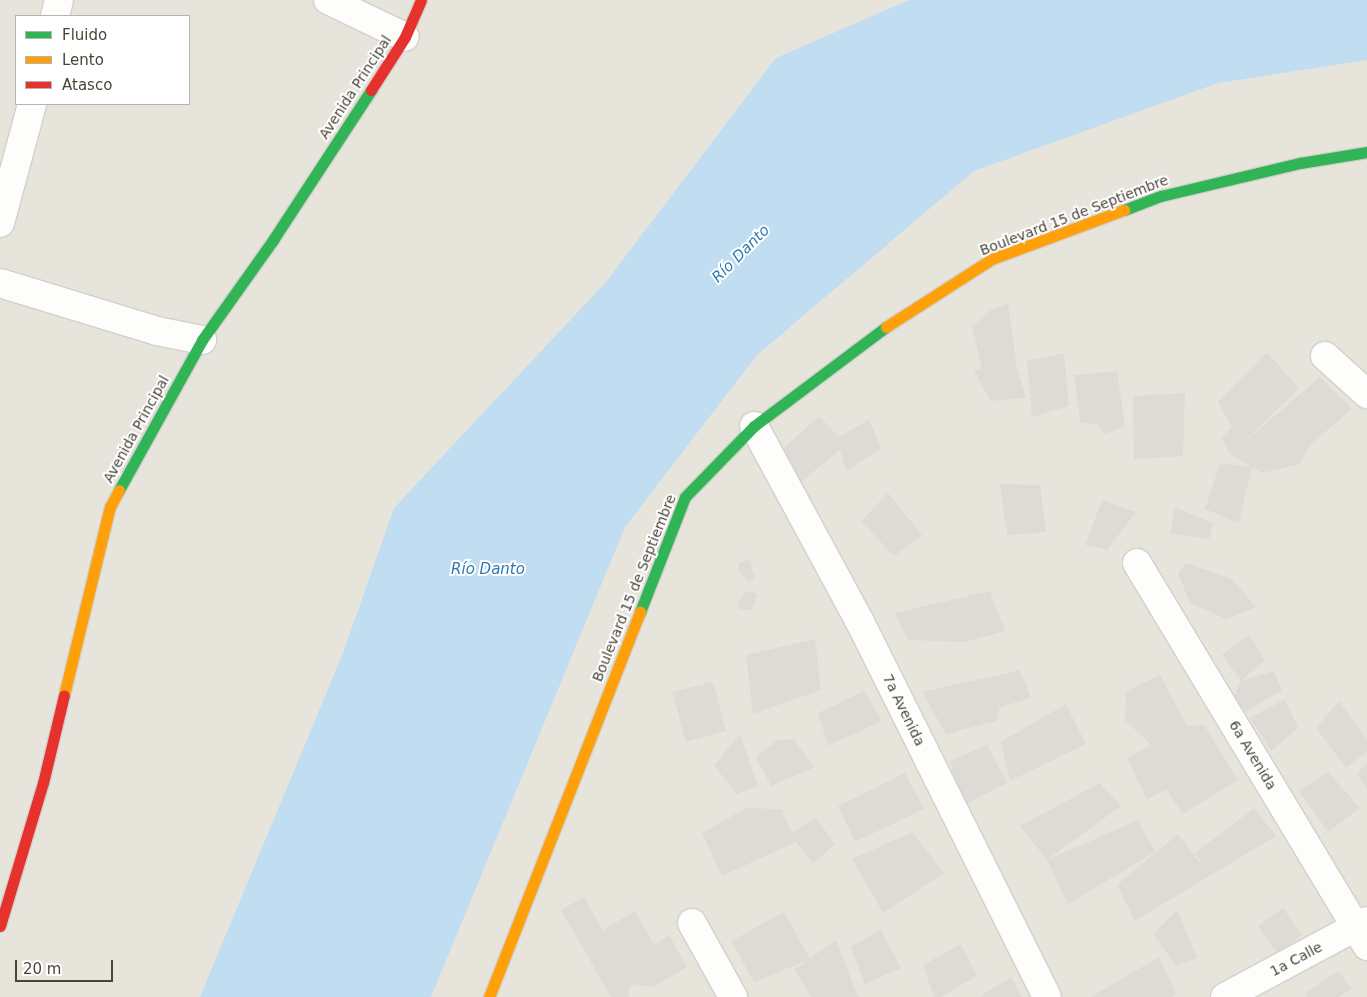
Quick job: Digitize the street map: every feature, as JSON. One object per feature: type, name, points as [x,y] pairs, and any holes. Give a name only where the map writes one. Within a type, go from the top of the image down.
[{"type":"street","points":[[55,15],[59,0]]},
{"type":"street","points":[[328,0],[405,38]]},
{"type":"street","name":"Avenida Principal","points":[[0,926],[43,783],[110,508],[202,340],[273,240],[405,38],[421,0]]},
{"type":"street","points":[[0,223],[32,105]]},
{"type":"street","name":"Boulevard 15 de Septiembre","points":[[489,997],[685,497],[754,426],[874,334],[992,259],[1161,196],[1300,162],[1367,152]]},
{"type":"street","points":[[0,283],[157,331],[202,340]]},
{"type":"street","points":[[1325,356],[1367,394]]},
{"type":"street","name":"7a Avenida","points":[[754,426],[859,620],[1047,997]]},
{"type":"street","name":"6a Avenida","points":[[1137,563],[1363,931]]},
{"type":"street","points":[[692,923],[733,997]]},
{"type":"street","name":"1a Calle","points":[[1225,997],[1363,931]]},
{"type":"shaded area","points":[[0,0],[1367,0],[1367,997],[0,997]]},
{"type":"water","name":"Río Danto","points":[[909,0],[1367,0],[1367,60],[1218,83],[974,171],[757,355],[625,527],[431,997],[200,997],[343,653],[394,508],[606,282],[776,58]]},
{"type":"building","points":[[1008,304],[1017,368],[1026,398],[990,401],[974,370],[982,369],[972,327],[991,310]]},
{"type":"building","points":[[1267,352],[1299,389],[1237,448],[1320,377],[1352,409],[1311,444],[1299,464],[1262,473],[1230,454],[1221,438],[1232,427],[1218,402]]},
{"type":"building","points":[[1064,353],[1069,406],[1032,417],[1027,361]]},
{"type":"building","points":[[1117,371],[1125,426],[1105,434],[1098,424],[1080,423],[1074,375]]},
{"type":"building","points":[[1185,393],[1183,456],[1134,459],[1133,396]]},
{"type":"building","points":[[819,416],[839,437],[869,419],[881,449],[846,471],[840,450],[801,482],[784,448]]},
{"type":"building","points":[[1220,463],[1252,467],[1239,523],[1205,509]]},
{"type":"building","points":[[1000,484],[1040,485],[1046,532],[1007,535]]},
{"type":"building","points":[[888,493],[922,535],[894,556],[861,521]]},
{"type":"building","points":[[1102,500],[1136,512],[1107,550],[1085,545]]},
{"type":"building","points":[[1175,507],[1213,523],[1209,539],[1170,533]]},
{"type":"building","points":[[749,559],[755,578],[748,581],[739,571],[739,563]]},
{"type":"building","points":[[1186,563],[1232,579],[1256,607],[1226,619],[1190,603],[1178,573]]},
{"type":"building","points":[[746,591],[757,594],[752,610],[740,609],[737,604]]},
{"type":"building","points":[[990,591],[1005,631],[965,642],[908,640],[895,613]]},
{"type":"building","points":[[1249,635],[1265,660],[1241,681],[1222,655]]},
{"type":"building","points":[[815,639],[821,690],[753,714],[746,655]]},
{"type":"building","points":[[1020,670],[1031,698],[1000,707],[996,721],[946,734],[922,692]]},
{"type":"building","points":[[1274,671],[1282,690],[1245,712],[1234,696],[1241,681]]},
{"type":"building","points":[[1160,675],[1187,726],[1204,725],[1238,780],[1183,814],[1166,789],[1147,800],[1127,758],[1151,745],[1125,720],[1126,691]]},
{"type":"building","points":[[713,682],[726,731],[686,742],[672,692]]},
{"type":"building","points":[[864,691],[882,721],[828,746],[818,713]]},
{"type":"building","points":[[1285,699],[1298,728],[1271,751],[1250,718]]},
{"type":"building","points":[[1339,701],[1367,740],[1367,752],[1346,768],[1316,728]]},
{"type":"building","points":[[1066,704],[1086,744],[1010,781],[1001,742]]},
{"type":"building","points":[[740,734],[758,786],[736,794],[714,765]]},
{"type":"building","points":[[793,739],[815,767],[771,786],[756,757],[778,740]]},
{"type":"building","points":[[987,745],[1007,783],[960,807],[950,761]]},
{"type":"building","points":[[1367,764],[1367,789],[1357,773]]},
{"type":"building","points":[[1328,772],[1360,808],[1328,832],[1299,791]]},
{"type":"building","points":[[905,773],[924,809],[855,842],[838,806]]},
{"type":"building","points":[[1100,783],[1121,806],[1047,860],[1020,826]]},
{"type":"building","points":[[746,808],[781,809],[792,833],[816,818],[835,844],[813,864],[796,842],[722,876],[702,833]]},
{"type":"building","points":[[1254,808],[1276,836],[1135,921],[1117,885],[1178,834],[1207,872],[1195,853]]},
{"type":"building","points":[[1138,820],[1155,852],[1068,904],[1047,860]]},
{"type":"building","points":[[912,832],[944,873],[883,913],[852,859]]},
{"type":"building","points":[[584,897],[603,930],[635,911],[654,945],[669,935],[687,967],[653,987],[632,984],[628,992],[629,997],[611,997],[561,910]]},
{"type":"building","points":[[1283,908],[1302,935],[1277,953],[1258,926]]},
{"type":"building","points":[[1177,910],[1197,958],[1176,966],[1153,934]]},
{"type":"building","points":[[784,912],[810,959],[754,982],[731,941]]},
{"type":"building","points":[[881,930],[901,968],[865,984],[851,947]]},
{"type":"building","points":[[836,940],[856,992],[860,997],[812,997],[794,970]]},
{"type":"building","points":[[961,944],[977,976],[941,997],[934,997],[923,965]]},
{"type":"building","points":[[1159,957],[1176,994],[1172,997],[1091,997]]},
{"type":"building","points":[[1338,971],[1352,989],[1338,997],[1307,997],[1304,994]]},
{"type":"building","points":[[1011,977],[1022,997],[982,997],[982,995]]},
{"type":"traffic: fast","points":[[119,490],[202,340],[273,240],[371,90]]},
{"type":"traffic: fast","points":[[1124,210],[1161,196],[1300,163],[1367,152]]},
{"type":"traffic: fast","points":[[640,612],[685,497],[754,426],[886,327]]},
{"type":"traffic: slow","points":[[886,327],[992,259],[1124,210]]},
{"type":"traffic: slow","points":[[64,695],[110,507],[119,490]]},
{"type":"traffic: slow","points":[[489,997],[640,612]]},
{"type":"traffic: jam","points":[[371,90],[405,37],[421,0]]},
{"type":"traffic: jam","points":[[0,926],[43,783],[64,695]]}]
